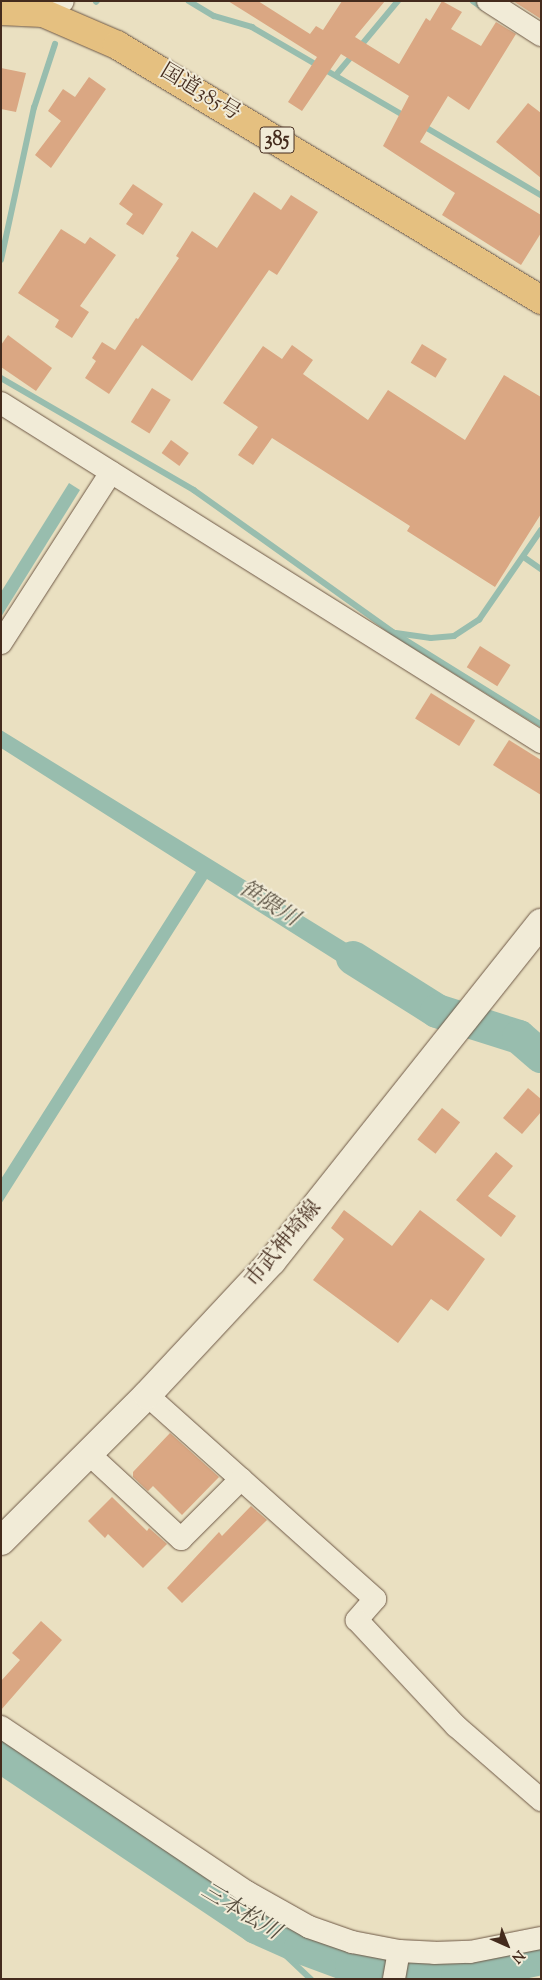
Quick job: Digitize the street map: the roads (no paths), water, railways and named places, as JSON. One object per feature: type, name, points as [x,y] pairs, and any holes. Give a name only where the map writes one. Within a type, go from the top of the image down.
[{"type":"highway","name":"国道385号","points":[[1,11],[53,7],[163,70],[541,300]]},
{"type":"main road","name":"市武神埼線","points":[[1,1541],[90,1455],[272,1261],[456,1034],[541,923]]},
{"type":"street","points":[[488,1],[541,35]]},
{"type":"street","points":[[1,403],[541,742]]},
{"type":"street","points":[[1,643],[111,472]]},
{"type":"street","points":[[147,1395],[375,1599],[357,1620],[456,1726],[541,1800]]},
{"type":"street","points":[[90,1455],[181,1539],[241,1479]]},
{"type":"street","points":[[1,1727],[248,1892],[310,1927],[352,1942],[399,1951],[470,1952],[541,1938]]},
{"type":"street","points":[[394,1979],[399,1951]]},
{"type":"water","points":[[69,483],[80,490],[1,617],[1,592]]},
{"type":"water","points":[[1,730],[397,974],[386,992],[207,879],[1,1204],[1,1179],[196,872],[1,748]]},
{"type":"waterway","points":[[189,1],[214,16],[252,27],[405,116]]},
{"type":"waterway","points":[[359,48],[398,1]]},
{"type":"waterway","points":[[473,1],[482,7]]},
{"type":"waterway","points":[[1,260],[34,108],[55,44]]},
{"type":"waterway","points":[[336,75],[353,55]]},
{"type":"waterway","points":[[422,125],[541,195]]},
{"type":"waterway","points":[[1,378],[194,490],[393,632],[541,724]]},
{"type":"waterway","points":[[396,633],[431,638],[454,636],[479,620],[541,530]]},
{"type":"waterway","points":[[524,557],[541,569]]},
{"type":"waterway","name":"笹隈川","points":[[353,958],[437,1011],[519,1037],[541,1056]]},
{"type":"waterway","name":"三本松川","points":[[1,1756],[256,1927],[301,1947],[352,1966],[405,1976],[458,1976],[541,1958]]},
{"type":"waterway","points":[[256,1927],[311,1979]]}]
